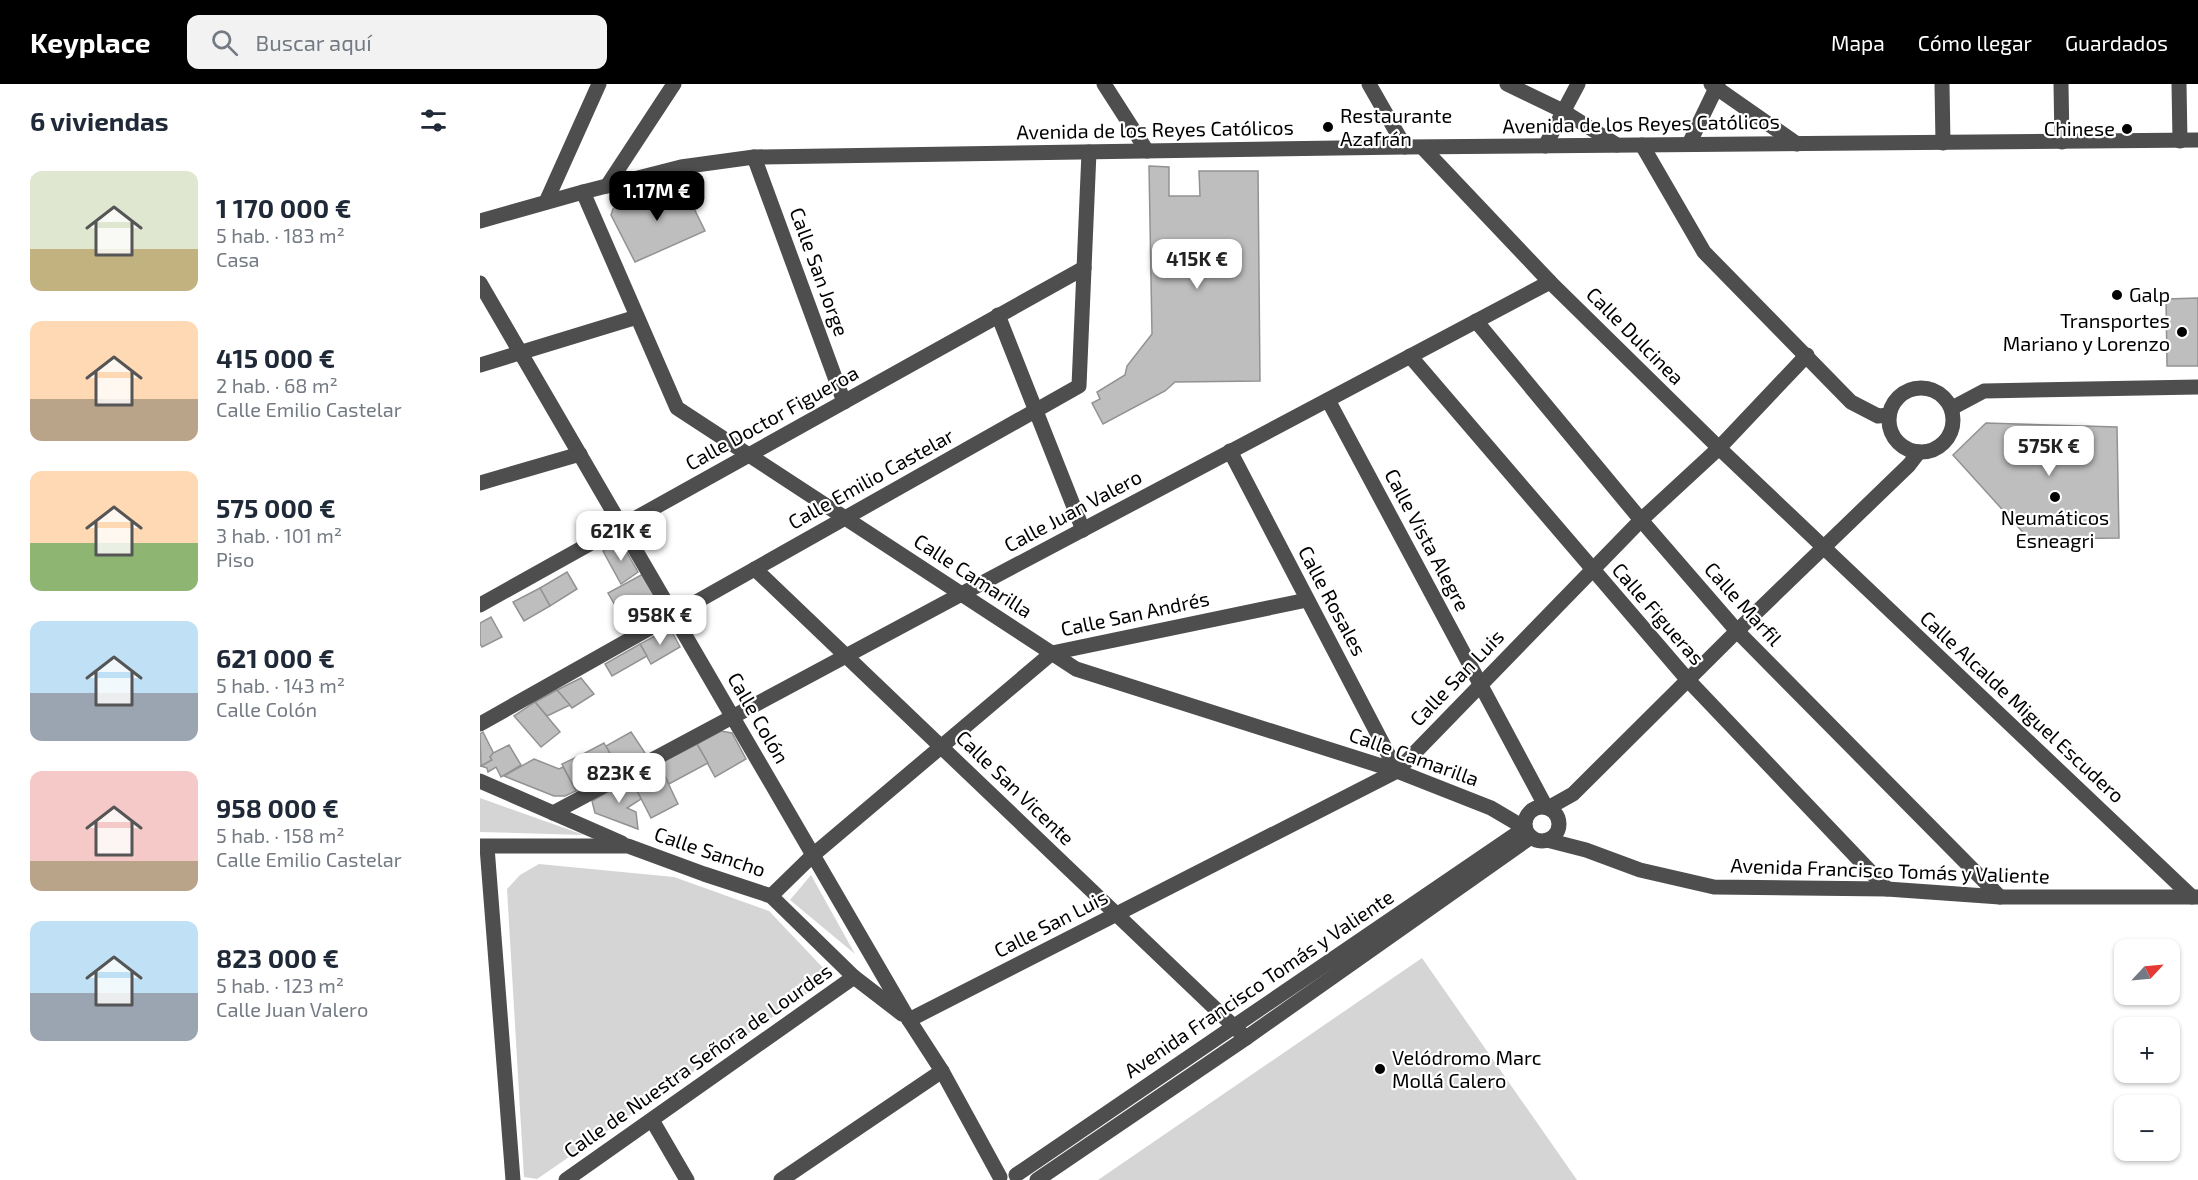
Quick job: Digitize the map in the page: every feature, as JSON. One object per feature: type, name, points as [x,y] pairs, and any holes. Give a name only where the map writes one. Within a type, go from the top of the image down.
[{"type":"street","points":[[546,202],[599,84]]},
{"type":"street","points":[[608,186],[674,84]]},
{"type":"street","points":[[1104,84],[1147,151]]},
{"type":"street","points":[[1369,84],[1405,147]]},
{"type":"street","points":[[1507,84],[1563,111],[1617,145]]},
{"type":"street","points":[[1545,146],[1578,84]]},
{"type":"street","points":[[1942,84],[1943,143]]},
{"type":"street","points":[[2061,84],[2062,142]]},
{"type":"street","points":[[2179,84],[2180,141]]},
{"type":"street","points":[[1689,144],[1715,85],[1797,144]]},
{"type":"street","name":"Avenida de los Reyes Católicos","points":[[480,221],[681,167],[754,156],[1689,144],[2198,141]]},
{"type":"street","points":[[1642,145],[1704,252],[1851,402],[1878,416],[1889,415]]},
{"type":"street","name":"Calle Dulcinea","points":[[1423,148],[1550,282],[1719,448],[1824,547]]},
{"type":"street","name":"Calle Emilio Castelar","points":[[480,724],[1079,386],[1089,152]]},
{"type":"street","name":"Calle San Jorge","points":[[754,156],[844,402]]},
{"type":"street","name":"Calle Camarilla","points":[[582,192],[677,408],[1076,669],[1397,771],[1491,808],[1528,833]]},
{"type":"street","name":"Calle Doctor Figueroa","points":[[480,605],[1084,268]]},
{"type":"street","name":"Calle Juan Valero","points":[[553,813],[845,655],[1550,282]]},
{"type":"street","name":"Calle Colón","points":[[480,283],[909,1020],[1009,1178]]},
{"type":"street","points":[[998,315],[1083,530]]},
{"type":"street","points":[[480,365],[637,317]]},
{"type":"street","name":"Calle Marfil","points":[[1476,321],[1641,520],[1737,631],[2000,897]]},
{"type":"street","name":"Calle San Luis","points":[[909,1020],[1397,771],[1641,520],[1719,448],[1807,355]]},
{"type":"street","name":"Calle Figueras","points":[[1410,356],[1688,679],[1887,888]]},
{"type":"street","points":[[1917,387],[1937,391],[1946,398],[1952,408],[1953,430],[1940,447],[1929,452],[1908,450],[1899,444],[1889,426],[1892,405],[1898,396],[1917,387]]},
{"type":"street","points":[[1952,408],[1984,390],[2198,387]]},
{"type":"street","name":"Calle Vista Alegre","points":[[1328,400],[1480,684],[1541,806]]},
{"type":"street","name":"Calle Rosales","points":[[1230,451],[1397,771]]},
{"type":"street","points":[[1572,794],[1541,806],[1526,818],[1528,833],[1542,841],[1556,834],[1572,794],[1909,465],[1919,452]]},
{"type":"street","points":[[480,483],[580,454]]},
{"type":"street","name":"Calle Alcalde Miguel Escudero","points":[[1824,547],[2195,897]]},
{"type":"street","name":"Calle San Vicente","points":[[755,568],[1246,1038]]},
{"type":"street","name":"Calle San Andrés","points":[[771,896],[813,855],[1052,653],[1307,600]]},
{"type":"street","name":"Calle Sancho","points":[[480,781],[628,846],[771,896],[854,977]]},
{"type":"street","points":[[1541,806],[1555,813],[1559,822]]},
{"type":"street","name":"Calle Camarilla","points":[[1491,808],[1541,806]]},
{"type":"street","name":"Avenida Francisco Tomás y Valiente","points":[[1559,822],[1586,850]]},
{"type":"street","name":"Avenida Francisco Tomás y Valiente","points":[[1009,1178],[1234,1026],[1528,833]]},
{"type":"street","name":"Avenida Francisco Tomás y Valiente","points":[[1037,1180],[1246,1038],[1528,833]]},
{"type":"street","name":"Avenida Francisco Tomás y Valiente","points":[[1547,840],[1586,850],[1640,870],[1714,887],[1887,888],[2000,897],[2195,897]]},
{"type":"street","name":"Calle Sancho","points":[[483,847],[628,846]]},
{"type":"street","points":[[483,847],[486,914],[513,1180]]},
{"type":"street","name":"Calle Colón","points":[[854,977],[909,1020]]},
{"type":"street","name":"Calle de Nuestra Señora de Lourdes","points":[[566,1180],[854,977]]},
{"type":"street","points":[[781,1180],[942,1071]]},
{"type":"street","points":[[652,1120],[687,1180]]},
{"type":"shaded area","points":[[480,798],[584,835],[480,832]]},
{"type":"shaded area","points":[[539,864],[674,877],[769,911],[827,972],[825,981],[537,1179],[524,1177],[507,889],[520,875]]},
{"type":"shaded area","points":[[811,875],[855,954],[790,900]]},
{"type":"shaded area","name":"Velódromo Marc Mollá Calero","points":[[1422,958],[1577,1180],[1098,1180]]},
{"type":"building","points":[[1149,166],[1169,167],[1169,196],[1200,196],[1199,171],[1258,171],[1260,381],[1175,382],[1165,391],[1103,424],[1092,403],[1100,399],[1097,392],[1125,375],[1127,366],[1152,334]]},
{"type":"building","points":[[683,186],[705,231],[635,262],[611,215],[613,209],[620,204]]},
{"type":"building","name":"Transportes Mariano y Lorenzo","points":[[2198,298],[2198,366],[2167,366],[2166,299]]},
{"type":"building","name":"Neumáticos Esneagri","points":[[1986,423],[2117,427],[2119,538],[2029,539],[1953,455]]},
{"type":"building","points":[[621,542],[638,572],[621,584],[603,551]]},
{"type":"building","points":[[567,572],[577,589],[550,606],[540,588]]},
{"type":"building","points":[[643,574],[662,608],[660,619],[631,633],[608,593]]},
{"type":"building","points":[[540,588],[550,606],[524,621],[513,602]]},
{"type":"building","points":[[491,617],[502,637],[482,647],[480,623]]},
{"type":"building","points":[[666,630],[672,632],[680,647],[651,664],[640,644]]},
{"type":"building","points":[[640,644],[647,656],[612,676],[605,664]]},
{"type":"building","points":[[581,678],[594,694],[572,708],[557,690]]},
{"type":"building","points":[[557,690],[570,705],[547,716],[535,702]]},
{"type":"building","points":[[535,702],[560,732],[541,747],[514,716]]},
{"type":"building","points":[[721,731],[732,733],[746,759],[715,777],[697,744]]},
{"type":"building","points":[[483,732],[494,754],[490,757],[492,760],[481,766],[480,734]]},
{"type":"building","points":[[631,732],[645,753],[618,768],[606,746]]},
{"type":"building","points":[[604,743],[618,768],[597,779],[583,754]]},
{"type":"building","points":[[697,744],[708,763],[669,784],[659,764]]},
{"type":"building","points":[[509,745],[521,765],[501,777],[496,767],[488,772],[487,768],[481,766],[492,760],[490,757],[493,753]]},
{"type":"building","points":[[583,754],[597,779],[576,791],[562,764]]},
{"type":"building","points":[[534,759],[559,769],[563,767],[576,791],[565,796],[554,796],[504,776]]},
{"type":"building","points":[[659,764],[678,804],[651,818],[631,779]]},
{"type":"building","points":[[631,779],[641,799],[627,808],[636,812],[638,829],[595,813],[592,801]]},
{"type":"place","name":"Restaurante Azafrán","points":[[1328,127]]},
{"type":"place","name":"Chinese","points":[[2127,129]]},
{"type":"place","name":"Galp","points":[[2117,295]]},
{"type":"place","name":"Transportes Mariano y Lorenzo","points":[[2182,332]]},
{"type":"place","name":"Neumáticos Esneagri","points":[[2055,497]]},
{"type":"place","name":"Velódromo Marc Mollá Calero","points":[[1380,1069]]}]
